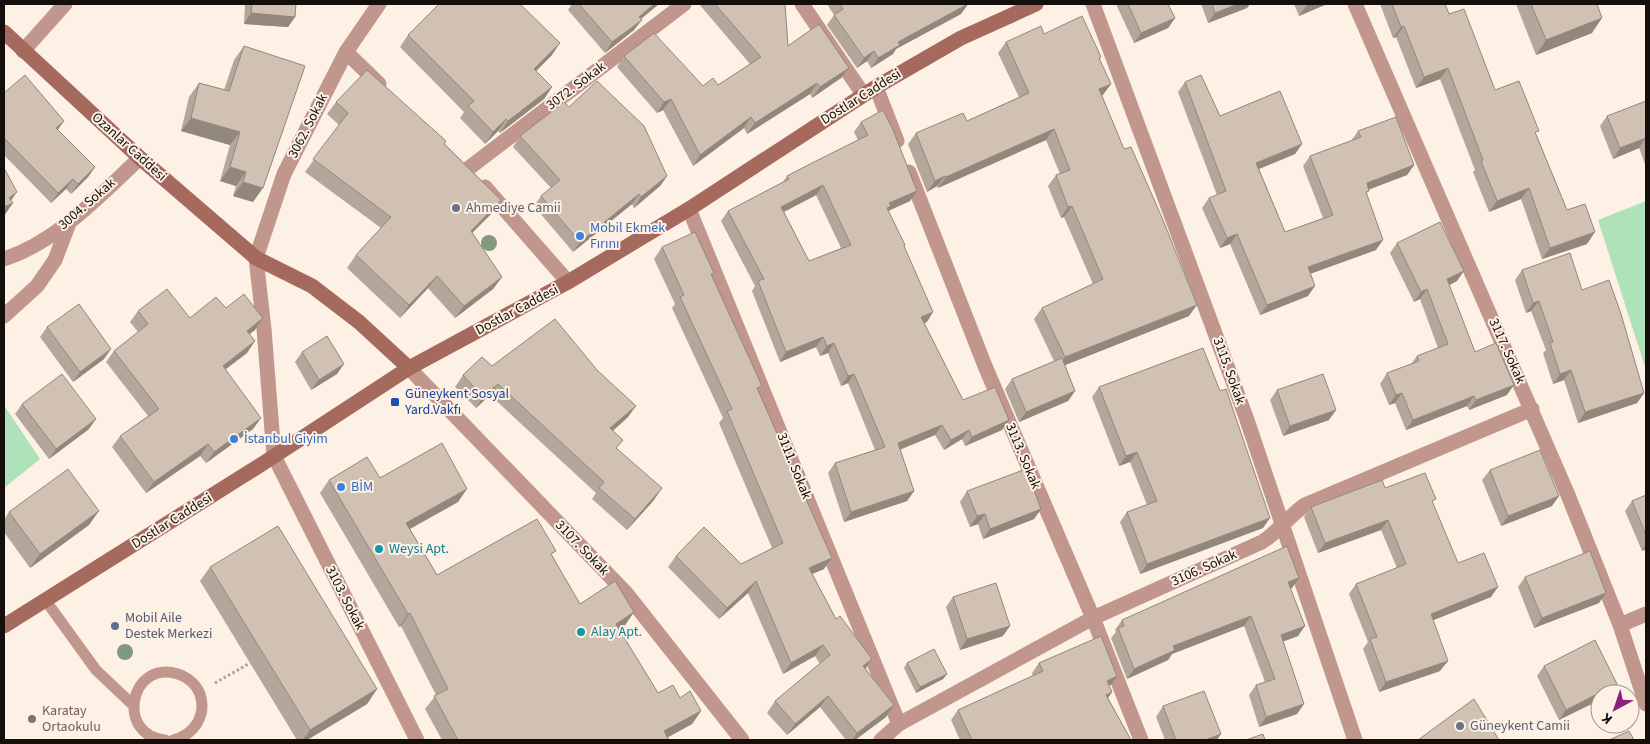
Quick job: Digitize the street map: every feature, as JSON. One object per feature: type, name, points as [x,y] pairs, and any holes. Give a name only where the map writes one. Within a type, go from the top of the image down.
[{"type":"main road","name":"Dostlar Caddesi","points":[[4,626],[274,456],[409,368],[568,282],[689,209],[870,90],[961,38],[1036,4]]},
{"type":"main road","name":"Ozanlar Caddesi","points":[[4,32],[140,158],[256,258],[312,286],[359,322],[409,368]]},
{"type":"street","points":[[23,51],[65,4]]},
{"type":"street","name":"3062. Sokak","points":[[256,258],[284,174],[346,52],[379,4]]},
{"type":"street","name":"3072. Sokak","points":[[568,282],[465,165],[684,4]]},
{"type":"street","name":"3113. Sokak","points":[[802,4],[870,90],[1093,618],[1140,740]]},
{"type":"street","name":"3115. Sokak","points":[[1093,4],[1242,407],[1355,740]]},
{"type":"street","name":"3117. Sokak","points":[[1355,4],[1568,495],[1620,625],[1646,704]]},
{"type":"street","points":[[346,52],[389,93]]},
{"type":"street","name":"3004. Sokak","points":[[4,259],[36,244],[69,223],[140,158]]},
{"type":"street","name":"3111. Sokak","points":[[689,209],[899,724]]},
{"type":"street","points":[[4,316],[37,286],[55,260],[69,223]]},
{"type":"street","points":[[256,258],[264,329],[274,456]]},
{"type":"street","name":"3107. Sokak","points":[[409,368],[626,593],[742,740]]},
{"type":"street","name":"3106. Sokak","points":[[881,740],[899,724],[1093,618],[1262,542],[1273,535],[1293,513],[1305,505],[1532,409]]},
{"type":"street","name":"3103. Sokak","points":[[274,456],[417,740]]},
{"type":"street","points":[[1620,625],[1646,614]]},
{"type":"lane","points":[[46,601],[96,670],[133,705]]},
{"type":"lane","points":[[165,740],[149,736],[140,728],[135,717],[133,705],[135,694],[141,684],[150,676],[161,672],[173,672],[184,676],[199,691],[202,702],[198,723],[191,732],[182,738],[172,740]]},
{"type":"path","points":[[199,691],[250,663]]},
{"type":"green space","points":[[1646,201],[1646,370],[1598,220]]},
{"type":"green space","points":[[4,405],[40,459],[4,488]]},
{"type":"building","points":[[252,4],[296,4],[295,17],[251,13]]},
{"type":"building","points":[[439,4],[522,4],[560,43],[534,69],[552,87],[508,121],[506,119],[493,132],[468,106],[474,101],[408,35]]},
{"type":"building","points":[[579,4],[654,4],[639,17],[642,20],[612,42]]},
{"type":"building","points":[[715,4],[785,4],[788,46],[819,24],[849,68],[820,87],[817,83],[755,123],[751,117],[700,155],[671,99],[664,102],[624,56],[654,33],[703,86],[713,78],[718,85],[761,57]]},
{"type":"building","points":[[840,4],[968,4],[898,42],[900,45],[878,58],[874,51],[864,58],[834,15],[843,9]]},
{"type":"building","points":[[1128,4],[1168,4],[1175,18],[1141,33]]},
{"type":"building","points":[[1212,4],[1238,4],[1215,13]]},
{"type":"building","points":[[1392,4],[1445,4],[1449,14],[1464,9],[1495,90],[1519,81],[1539,131],[1535,132],[1567,210],[1585,204],[1595,232],[1550,248],[1529,188],[1497,201],[1448,68],[1424,77],[1404,26],[1401,27]]},
{"type":"building","points":[[1531,4],[1597,4],[1602,18],[1546,40]]},
{"type":"building","points":[[1082,16],[1111,84],[1099,89],[1124,149],[1131,147],[1197,305],[1065,357],[1042,308],[1103,279],[1072,206],[1068,207],[1056,175],[1070,170],[1054,129],[935,181],[916,133],[963,113],[967,121],[1029,93],[1006,42],[1041,26],[1044,34]]},
{"type":"building","points":[[244,46],[305,66],[263,188],[243,182],[246,172],[230,167],[240,132],[191,118],[199,83],[229,91]]},
{"type":"building","points":[[367,70],[446,141],[444,144],[501,200],[471,231],[502,277],[464,306],[437,276],[409,305],[356,255],[391,217],[313,159],[348,113],[336,102]]},
{"type":"building","points":[[25,75],[64,121],[56,128],[95,167],[78,184],[73,179],[58,193],[4,138],[4,93]]},
{"type":"building","points":[[1201,75],[1220,116],[1280,91],[1302,144],[1256,163],[1285,232],[1333,215],[1310,156],[1361,137],[1358,131],[1396,117],[1414,165],[1367,183],[1369,191],[1366,192],[1383,240],[1308,267],[1315,286],[1267,305],[1237,234],[1227,238],[1209,198],[1226,191],[1185,82]]},
{"type":"building","points":[[597,81],[644,126],[667,176],[641,197],[639,194],[580,242],[541,196],[560,180],[520,136],[564,102],[569,107]]},
{"type":"building","points":[[1646,101],[1646,138],[1620,148],[1607,116]]},
{"type":"building","points":[[883,110],[917,191],[889,203],[891,206],[887,208],[933,312],[921,317],[963,400],[995,387],[1009,420],[972,437],[969,430],[951,440],[942,425],[898,443],[914,491],[851,512],[835,463],[885,447],[854,374],[848,376],[834,343],[827,346],[823,337],[786,352],[758,281],[764,279],[728,211],[789,179],[787,176],[868,135],[861,122]],"holes":[[[823,185],[851,245],[809,261],[781,207]]]},
{"type":"building","points":[[4,168],[17,192],[9,198],[13,203],[4,207]]},
{"type":"building","points":[[1440,222],[1464,271],[1447,279],[1475,352],[1496,343],[1514,385],[1476,400],[1474,396],[1413,420],[1402,393],[1396,395],[1387,373],[1419,361],[1417,356],[1448,344],[1427,289],[1421,292],[1397,243]]},
{"type":"building","points":[[695,232],[714,273],[711,274],[762,386],[757,388],[832,558],[809,568],[836,619],[840,616],[872,659],[863,666],[894,705],[857,733],[828,696],[795,724],[775,701],[830,655],[823,645],[791,663],[756,581],[727,608],[676,556],[704,527],[741,564],[783,543],[727,411],[732,409],[680,297],[684,295],[662,247]]},
{"type":"building","points":[[1570,253],[1582,290],[1609,280],[1644,393],[1585,412],[1571,370],[1560,374],[1550,343],[1553,342],[1539,301],[1533,303],[1522,270]]},
{"type":"building","points":[[167,289],[190,318],[216,297],[226,308],[244,294],[263,318],[247,331],[255,341],[223,366],[261,418],[214,452],[208,444],[154,482],[120,436],[159,409],[114,351],[148,324],[138,311]]},
{"type":"building","points":[[79,304],[111,349],[80,372],[47,327]]},
{"type":"building","points":[[555,319],[597,370],[636,406],[610,428],[623,440],[616,448],[662,488],[635,519],[599,488],[604,482],[498,384],[483,397],[463,375],[482,357],[492,366]]},
{"type":"building","points":[[327,336],[344,364],[319,380],[302,352]]},
{"type":"building","points":[[1203,348],[1220,391],[1226,389],[1270,518],[1147,564],[1127,512],[1157,501],[1137,452],[1126,456],[1099,387]]},
{"type":"building","points":[[1062,358],[1075,391],[1026,412],[1012,379]]},
{"type":"building","points":[[62,374],[96,419],[56,449],[22,404]]},
{"type":"building","points":[[1323,374],[1336,410],[1290,426],[1277,390]]},
{"type":"building","points":[[442,443],[467,489],[406,523],[437,575],[537,519],[556,551],[551,554],[580,604],[615,581],[634,612],[616,624],[658,693],[673,685],[680,698],[690,691],[701,711],[664,731],[669,740],[458,740],[434,696],[448,689],[410,613],[408,614],[329,480],[367,457],[380,478]]},
{"type":"building","points":[[1540,450],[1559,496],[1508,516],[1490,470]]},
{"type":"building","points":[[68,469],[99,511],[40,554],[9,512]]},
{"type":"building","points":[[1026,469],[1041,509],[990,529],[985,514],[977,516],[967,491]]},
{"type":"building","points":[[1425,473],[1436,499],[1432,501],[1458,563],[1484,553],[1498,587],[1431,614],[1448,661],[1386,682],[1370,639],[1377,637],[1356,584],[1406,564],[1388,520],[1325,543],[1311,507],[1382,480],[1385,488]]},
{"type":"building","points":[[1646,495],[1646,535],[1632,501]]},
{"type":"building","points":[[278,526],[377,689],[310,730],[210,567]]},
{"type":"building","points":[[1287,546],[1299,578],[1288,582],[1305,626],[1281,635],[1304,704],[1266,717],[1256,685],[1275,679],[1251,616],[1173,646],[1175,650],[1134,669],[1118,628],[1124,626],[1122,620]]},
{"type":"building","points":[[1590,551],[1606,593],[1542,618],[1525,577]]},
{"type":"building","points":[[996,583],[1010,626],[967,639],[953,597]]},
{"type":"building","points":[[1101,636],[1117,676],[1107,681],[1112,692],[1106,695],[1131,740],[972,740],[958,710],[1043,671],[1039,663]]},
{"type":"building","points":[[1595,640],[1617,684],[1590,684],[1590,698],[1566,710],[1544,666]]},
{"type":"building","points":[[934,649],[947,674],[920,687],[907,663]]},
{"type":"building","points":[[1204,691],[1221,734],[1205,740],[1176,740],[1163,706]]},
{"type":"building","points":[[1474,699],[1499,740],[1418,740]]},
{"type":"building","points":[[1263,734],[1265,740],[1246,740]]},
{"type":"building","points":[[1622,734],[1631,734],[1634,740],[1609,740]]},
{"type":"place","name":"Ahmediye Camii","points":[[456,208]]},
{"type":"place","name":"Mobil Ekmek Fırını","points":[[580,236]]},
{"type":"place","name":"Güneykent Sosyal Yard.Vakfı","points":[[395,402]]},
{"type":"place","name":"İstanbul Giyim","points":[[234,439]]},
{"type":"place","name":"BİM","points":[[341,487]]},
{"type":"place","name":"Weysi Apt.","points":[[379,549]]},
{"type":"place","name":"Mobil Aile Destek Merkezi","points":[[115,626]]},
{"type":"place","name":"Alay Apt.","points":[[581,632]]},
{"type":"place","name":"Karatay Ortaokulu","points":[[32,719]]},
{"type":"place","name":"Güneykent Camii","points":[[1460,726]]}]
